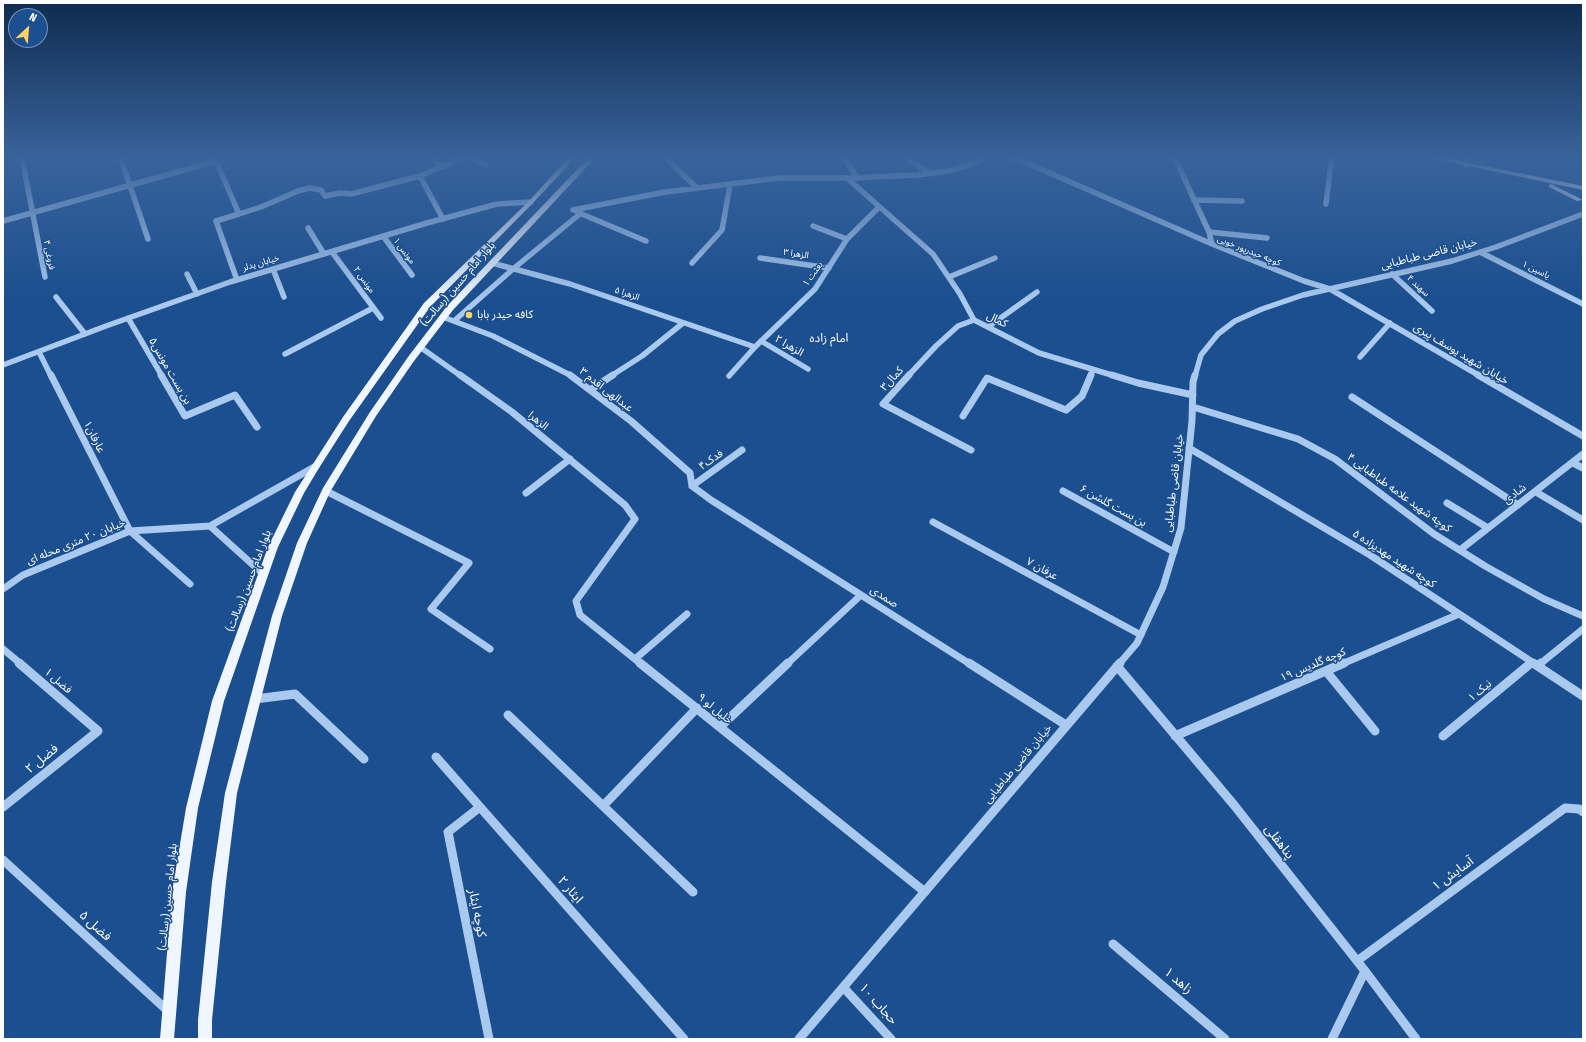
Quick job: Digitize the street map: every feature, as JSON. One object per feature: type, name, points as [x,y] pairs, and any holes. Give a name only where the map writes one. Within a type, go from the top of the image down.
[{"type":"main road","name":"بلوار امام حسین (رسالت)","points":[[167,1039],[179,892],[192,808],[218,701],[273,547],[300,492],[316,466],[346,419],[427,305],[528,205]]},
{"type":"main road","name":"بلوار امام حسین (رسالت)","points":[[205,1039],[205,1020],[219,882],[230,801],[277,616],[302,543],[326,491],[373,414],[420,347],[443,317],[548,205]]},
{"type":"street","name":"فروغی ۴","points":[[31,205],[46,277]]},
{"type":"street","points":[[3,221],[62,205]]},
{"type":"street","points":[[137,205],[148,239]]},
{"type":"street","points":[[236,205],[240,214]]},
{"type":"street","points":[[237,280],[216,221],[267,205]]},
{"type":"street","points":[[435,205],[442,219]]},
{"type":"street","name":"خیابان یدلر","points":[[3,365],[128,318],[237,280],[383,236],[495,205]]},
{"type":"street","points":[[600,205],[573,210],[646,241]]},
{"type":"street","points":[[692,263],[722,230],[727,205]]},
{"type":"street","name":"کمال","points":[[876,205],[933,254],[960,294],[974,320],[1039,353],[1138,383],[1193,395]]},
{"type":"street","name":"کوچه حیدرپور خویی","points":[[1122,205],[1212,244],[1296,278],[1330,289]]},
{"type":"street","points":[[1196,205],[1209,232],[1212,244]]},
{"type":"street","name":"بعثت ۱","points":[[730,376],[755,347],[815,289],[847,239],[879,207]]},
{"type":"street","points":[[454,321],[513,269],[581,213]]},
{"type":"street","name":"خیابان قاضی طباطبایی","points":[[799,1039],[1137,643],[1163,587],[1181,528],[1193,407],[1194,382],[1201,355],[1218,334],[1235,321],[1262,309],[1302,295],[1452,262],[1583,214]]},
{"type":"street","points":[[814,226],[847,239]]},
{"type":"street","points":[[308,228],[324,254]]},
{"type":"street","points":[[1209,232],[1267,238]]},
{"type":"street","name":"مونس ۱","points":[[383,236],[412,275]]},
{"type":"street","name":"مونس ۲","points":[[332,252],[381,318]]},
{"type":"street","name":"یاسین ۱","points":[[1480,252],[1583,304]]},
{"type":"street","name":"الزهرا ۳","points":[[760,258],[829,268]]},
{"type":"street","points":[[949,277],[995,258]]},
{"type":"street","name":"الزهرا ۵","points":[[492,263],[570,284],[755,347]]},
{"type":"street","points":[[273,269],[284,297]]},
{"type":"street","points":[[187,274],[197,294]]},
{"type":"street","name":"سهند ۴","points":[[1392,274],[1432,311]]},
{"type":"street","name":"خیابان شهید یوسف پیری","points":[[1330,289],[1583,436]]},
{"type":"street","points":[[988,326],[1037,292]]},
{"type":"street","points":[[56,297],[85,334]]},
{"type":"street","points":[[285,354],[373,308]]},
{"type":"street","name":"عبدالهی اقدم ۳","points":[[443,317],[493,336],[574,377],[631,421],[690,473],[692,486]]},
{"type":"street","name":"بن بست مونس۵","points":[[128,318],[185,416],[235,395],[257,428]]},
{"type":"street","name":"کمال۳","points":[[971,450],[882,404],[936,346],[958,326],[974,320]]},
{"type":"street","points":[[590,390],[642,356],[683,323]]},
{"type":"street","points":[[1360,357],[1390,323]]},
{"type":"street","name":"الزهرا ۲","points":[[761,341],[808,368]]},
{"type":"street","name":"الزهرا","points":[[420,347],[512,412],[625,505],[635,519]]},
{"type":"street","name":"عارفان۱","points":[[39,352],[130,531]]},
{"type":"street","points":[[962,416],[987,378],[1066,410],[1082,396],[1093,370]]},
{"type":"street","points":[[1352,397],[1518,505]]},
{"type":"street","name":"کوچه شهید علامه طباطبایی ۴","points":[[1193,407],[1304,442],[1334,459],[1434,534],[1544,599],[1583,616]]},
{"type":"street","name":"کوچه شهید مهدیزاده ۵","points":[[1189,448],[1370,555],[1583,696]]},
{"type":"street","name":"فدک۴","points":[[692,486],[742,450]]},
{"type":"street","name":"شادی","points":[[1460,550],[1583,454]]},
{"type":"street","points":[[526,493],[570,460]]},
{"type":"street","points":[[1573,463],[1583,468]]},
{"type":"street","points":[[263,574],[210,526],[316,466]]},
{"type":"street","name":"صمدی","points":[[692,486],[711,500],[1066,725]]},
{"type":"street","points":[[326,491],[469,563],[431,609],[490,649]]},
{"type":"street","name":"بن بست گلشن ۶","points":[[1063,491],[1174,552]]},
{"type":"street","points":[[1536,492],[1583,520]]},
{"type":"street","points":[[1447,502],[1488,528]]},
{"type":"street","name":"خلیل لو ۹","points":[[635,519],[576,601],[580,615],[925,892]]},
{"type":"street","name":"عرفان ۷","points":[[933,522],[1141,635]]},
{"type":"street","name":"خیابان ۲۰ متری محله ای","points":[[3,589],[23,575],[130,531],[210,526]]},
{"type":"street","points":[[130,531],[190,584]]},
{"type":"street","points":[[720,727],[861,595]]},
{"type":"street","points":[[635,658],[687,614]]},
{"type":"street","name":"کوچه گلدیس ۱۹","points":[[1175,736],[1459,614]]},
{"type":"street","name":"نیک ۱","points":[[1443,736],[1535,664],[1583,629]]},
{"type":"street","name":"فضل ۱","points":[[3,648],[98,731]]},
{"type":"street","name":"پناهقلی","points":[[1117,666],[1234,805],[1365,971],[1416,1039]]},
{"type":"street","points":[[1326,671],[1375,731]]},
{"type":"street","points":[[255,699],[295,694],[364,759]]},
{"type":"street","points":[[603,806],[697,708]]},
{"type":"street","points":[[508,716],[693,892]]},
{"type":"street","name":"فضل ۲","points":[[3,807],[98,731]]},
{"type":"street","name":"ایثار ۲","points":[[436,757],[684,1039]]},
{"type":"street","name":"کوچه ایثار","points":[[480,807],[448,832],[489,1039]]},
{"type":"street","name":"آسایش ۱","points":[[1356,961],[1565,808],[1579,809],[1583,812]]},
{"type":"street","name":"فضل ۵","points":[[3,860],[169,1012]]},
{"type":"street","name":"زاهد ۱","points":[[1113,944],[1225,1039]]},
{"type":"street","points":[[1332,1039],[1365,971]]},
{"type":"street","name":"حجاب ۱۰","points":[[844,988],[891,1039]]},
{"type":"place","name":"کافه حیدر بابا","points":[[469,315]]},
{"type":"district","name":"امام زاده","points":[[829,339]]}]
